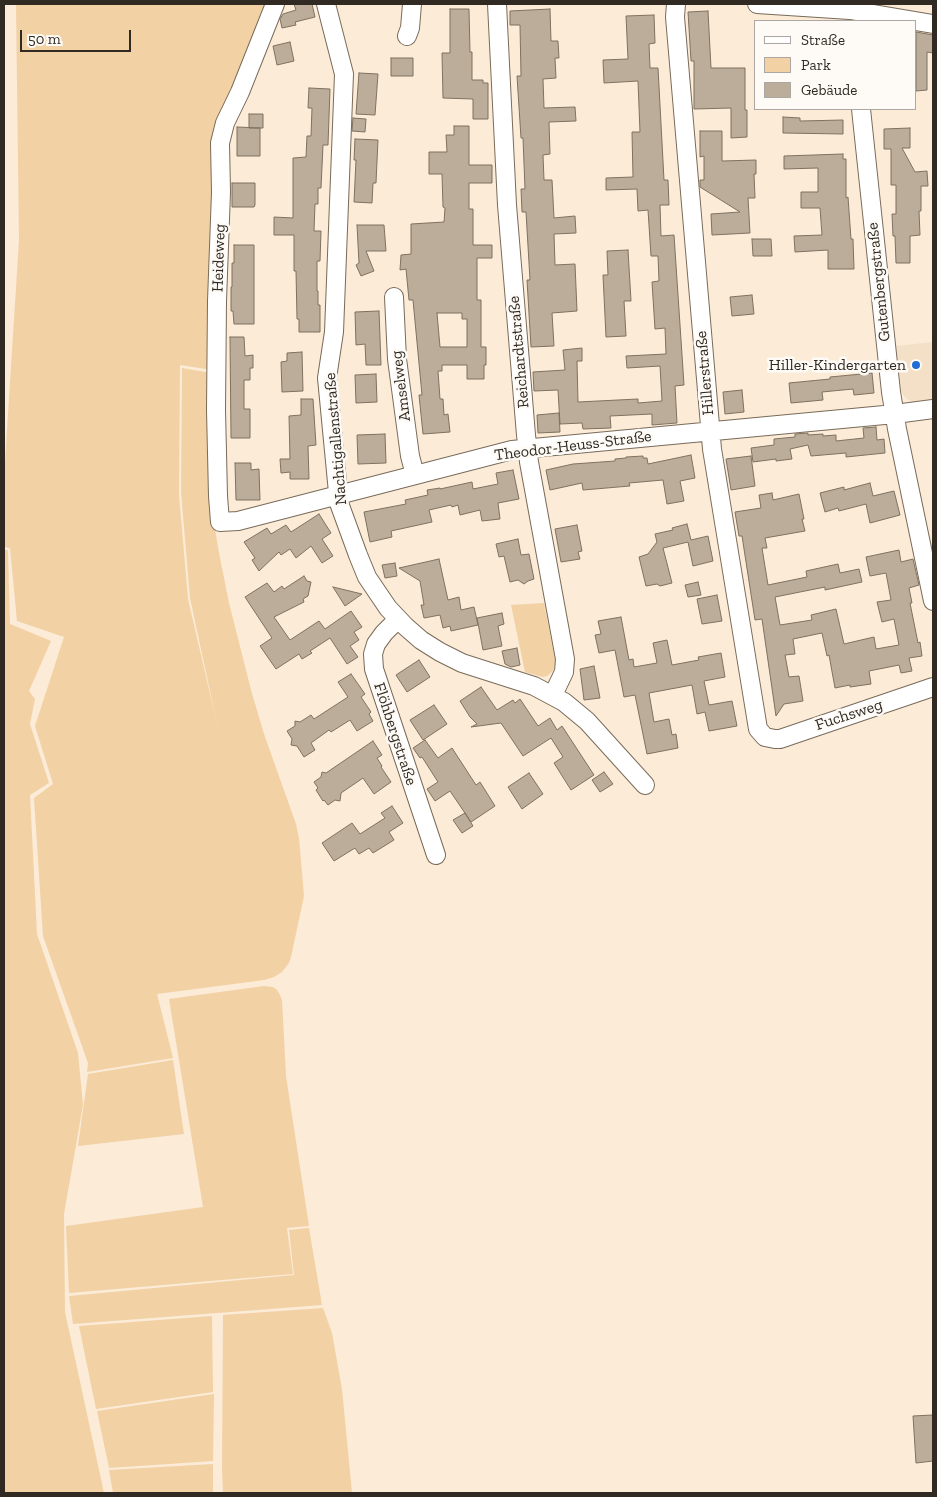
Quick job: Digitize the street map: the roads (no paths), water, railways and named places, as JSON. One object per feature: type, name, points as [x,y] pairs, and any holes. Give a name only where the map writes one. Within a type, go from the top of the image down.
[{"type":"street","name":"Heideweg","points":[[220,522],[216,400],[221,192],[220,143],[225,122],[240,92],[275,4]]},
{"type":"street","name":"Nachtigallenstraße","points":[[326,4],[344,74],[334,332],[327,378],[339,503],[367,577],[398,619],[422,640],[452,658],[534,686],[564,702],[581,716],[646,785]]},
{"type":"street","points":[[407,36],[410,28],[412,4]]},
{"type":"street","name":"Reichardtstraße","points":[[497,4],[507,205],[527,448],[565,659],[564,672],[553,695]]},
{"type":"street","name":"Hillerstraße","points":[[676,4],[676,27],[712,449],[757,724],[765,737]]},
{"type":"street","points":[[757,4],[850,12],[905,20]]},
{"type":"street","points":[[917,22],[933,24]]},
{"type":"street","name":"Gutenbergstraße","points":[[861,110],[891,392],[933,601]]},
{"type":"street","name":"Amselweg","points":[[394,297],[397,359],[410,456],[415,475]]},
{"type":"street","name":"Theodor-Heuss-Straße","points":[[220,522],[238,521],[512,450],[933,409]]},
{"type":"street","name":"Flöhbergstraße","points":[[398,619],[376,644],[373,654],[374,669],[436,855]]},
{"type":"street","name":"Fuchsweg","points":[[765,737],[780,739],[933,687]]},
{"type":"place","name":"Hiller-Kindergarten","points":[[916,365]]}]
